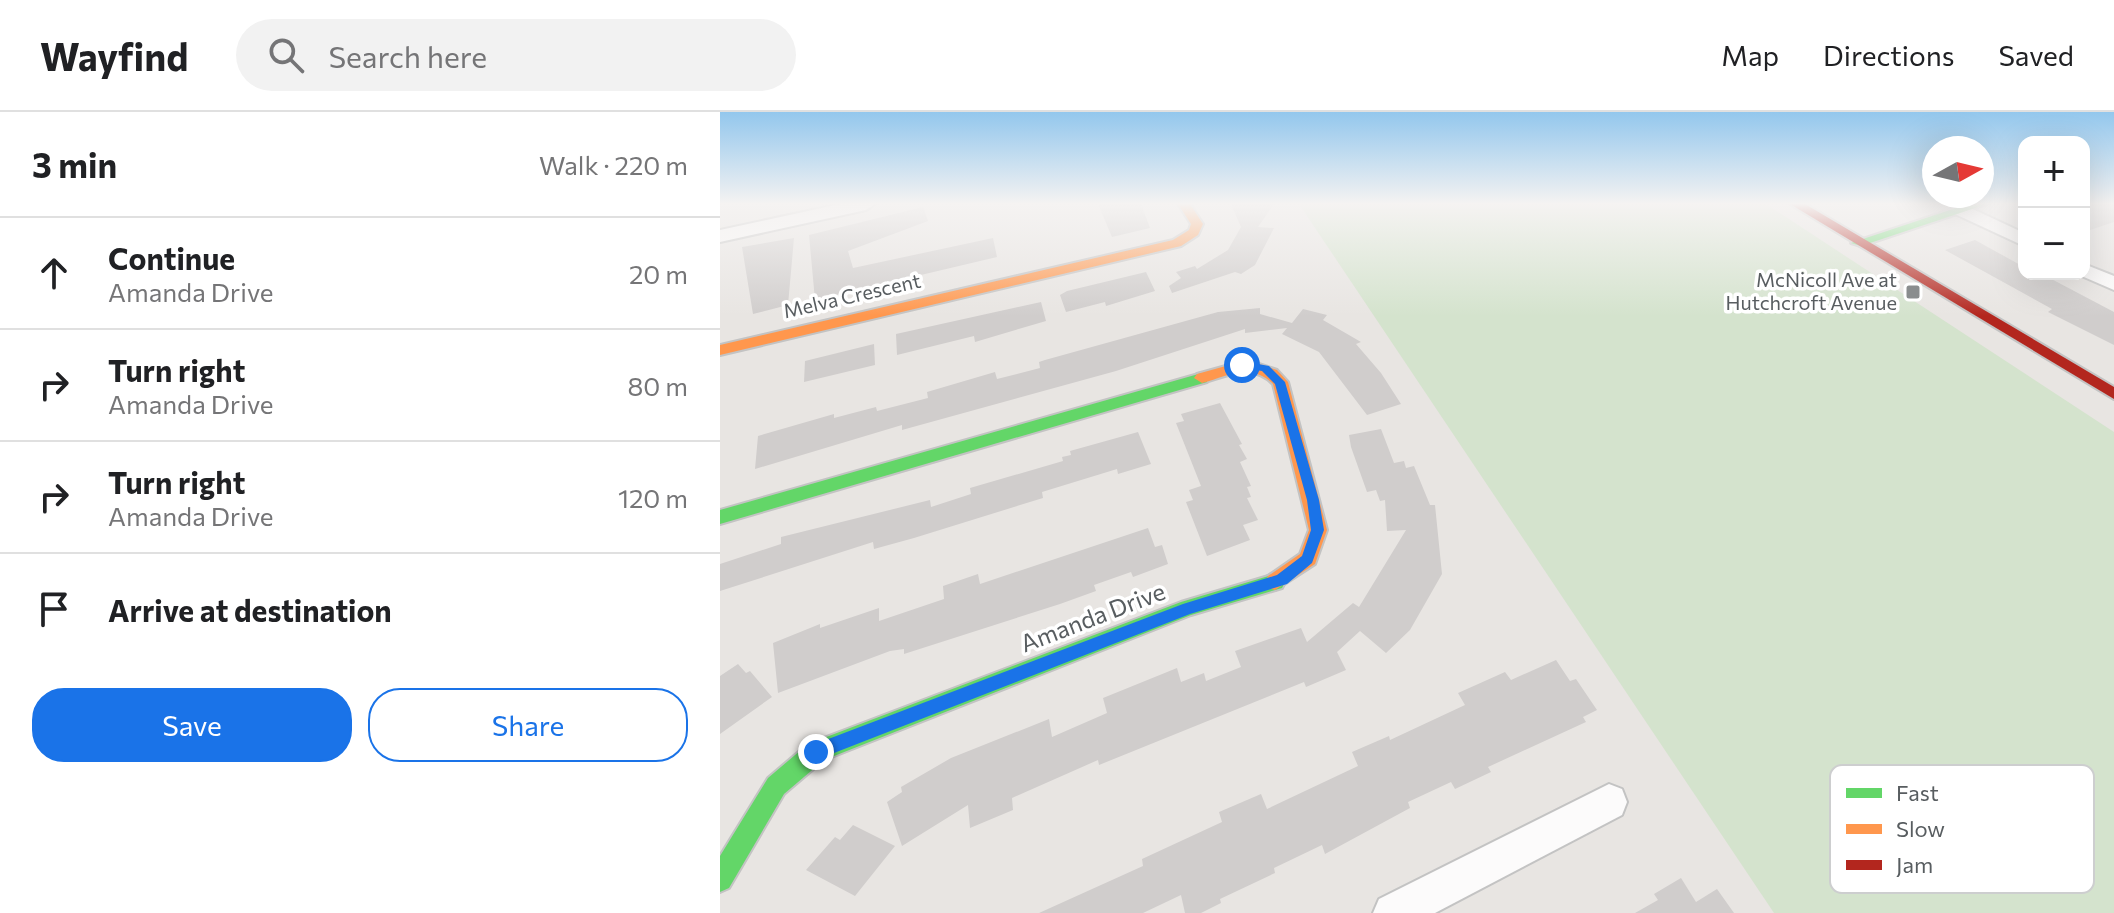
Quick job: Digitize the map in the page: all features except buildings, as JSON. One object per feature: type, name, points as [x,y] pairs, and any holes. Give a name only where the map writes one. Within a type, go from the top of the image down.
[{"type":"street","name":"Melva Crescent","points":[[720,350],[1180,241]]},
{"type":"street","points":[[1854,241],[2114,394]]},
{"type":"street","points":[[1857,243],[1862,241]]},
{"type":"street","points":[[2090,273],[2114,284]]},
{"type":"street","name":"Amanda Drive","points":[[720,517],[1251,364],[1274,374],[1280,382],[1313,500],[1318,530],[1308,559],[1282,580],[1188,608],[816,752],[776,786],[720,879]]},
{"type":"street","points":[[1393,913],[1609,802]]},
{"type":"green space","points":[[1324,241],[1823,241],[2114,432],[2114,913],[1774,913]]},
{"type":"traffic: fast","points":[[1857,243],[1862,241]]},
{"type":"traffic: fast","points":[[720,517],[1202,378]]},
{"type":"traffic: fast","points":[[720,879],[776,786],[816,752],[1188,608],[1275,582]]},
{"type":"traffic: slow","points":[[720,350],[1180,241]]},
{"type":"traffic: slow","points":[[1202,378],[1253,367],[1263,369],[1280,382],[1318,530],[1308,559],[1275,582]]},
{"type":"traffic: jam","points":[[1859,241],[2114,394]]},
{"type":"place","name":"McNicoll Ave at Hutchcroft Avenue","points":[[1913,292]]},
{"type":"route","points":[[816,752],[868,729],[1188,608],[1282,580],[1308,559],[1318,530],[1313,500],[1280,382],[1265,368],[1242,365]]}]
